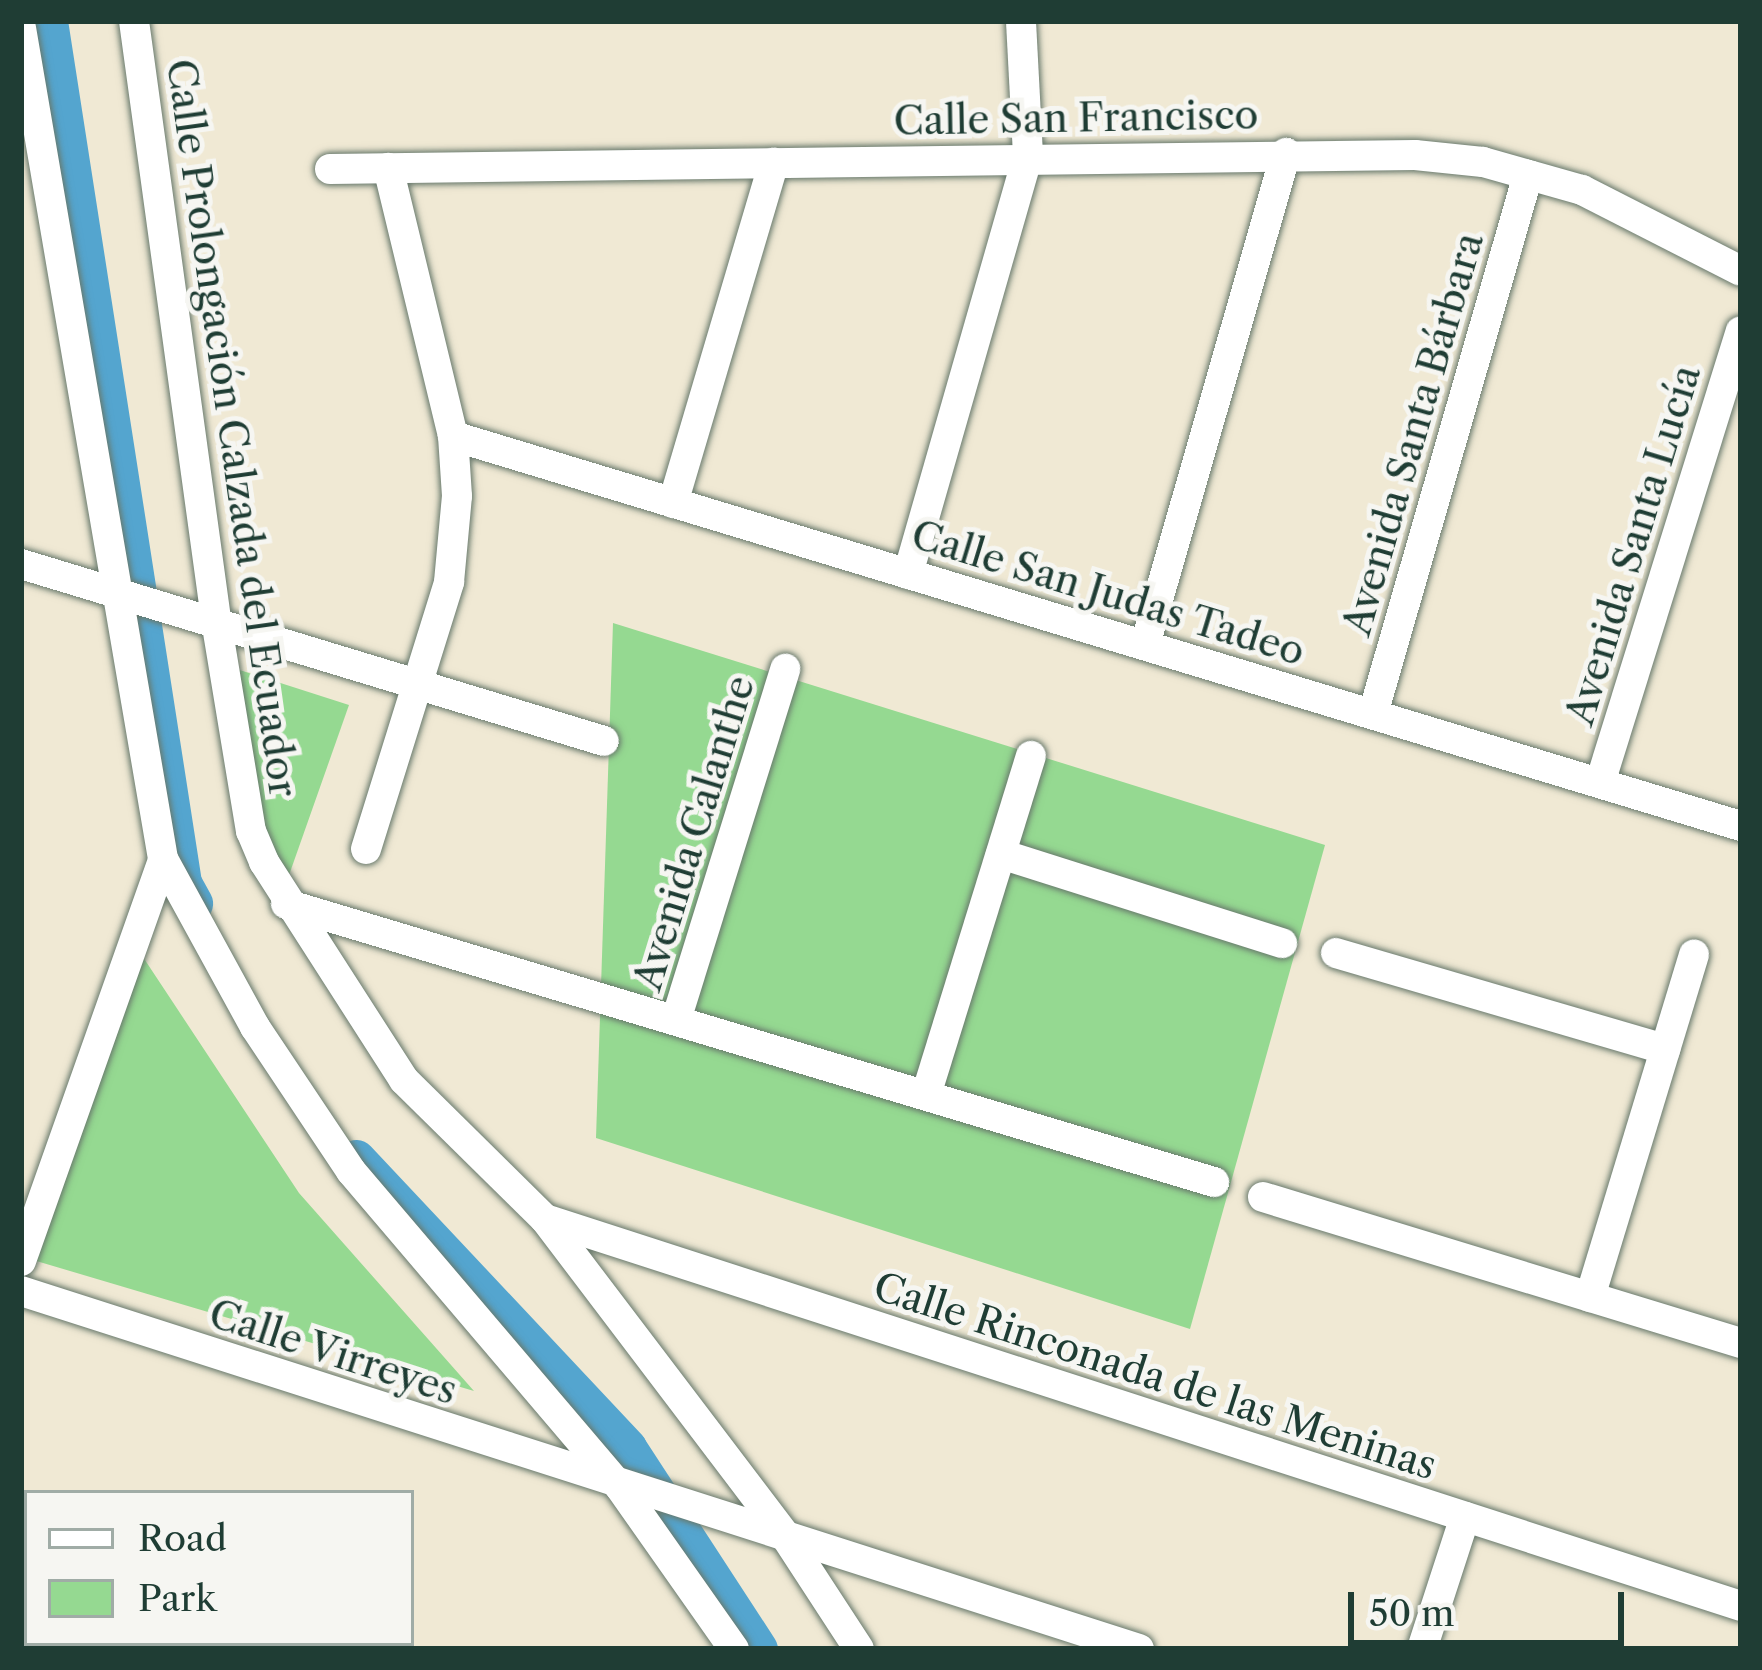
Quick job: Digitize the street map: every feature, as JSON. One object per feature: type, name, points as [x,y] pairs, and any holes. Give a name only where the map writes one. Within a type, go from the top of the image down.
[{"type":"street","name":"Calle Prolongación Calzada del Ecuador","points":[[134,21],[217,626],[251,832],[286,904],[404,1080],[545,1219],[784,1534],[859,1649]]},
{"type":"street","points":[[908,574],[1028,155],[1021,21]]},
{"type":"street","points":[[21,28],[125,599],[163,859],[255,1027],[351,1171],[630,1488],[734,1649]]},
{"type":"street","points":[[1145,645],[1286,153]]},
{"type":"street","name":"Calle San Francisco","points":[[330,169],[1028,155],[1415,155],[1528,175],[1582,190],[1741,271]]},
{"type":"street","points":[[674,502],[774,163]]},
{"type":"street","points":[[366,849],[456,544],[453,436],[388,167]]},
{"type":"street","name":"Avenida Santa Bárbara","points":[[1373,714],[1528,175]]},
{"type":"street","name":"Avenida Santa Lucía","points":[[1600,783],[1741,331]]},
{"type":"street","name":"Calle San Judas Tadeo","points":[[453,436],[1741,826]]},
{"type":"street","points":[[21,564],[604,741]]},
{"type":"street","name":"Avenida Calanthe","points":[[676,1020],[785,670]]},
{"type":"street","points":[[926,1095],[1031,756]]},
{"type":"street","points":[[1001,854],[1282,943]]},
{"type":"street","points":[[21,1261],[163,859]]},
{"type":"street","points":[[286,904],[1214,1182]]},
{"type":"street","points":[[1336,953],[1665,1049]]},
{"type":"street","points":[[1589,1297],[1694,954]]},
{"type":"street","points":[[1263,1197],[1741,1343]]},
{"type":"street","name":"Calle Rinconada de las Meninas","points":[[545,1219],[1741,1606]]},
{"type":"street","name":"Calle Virreyes","points":[[21,1291],[1139,1649]]},
{"type":"street","points":[[1422,1649],[1465,1517]]},
{"type":"green space","points":[[613,623],[1325,845],[1190,1329],[596,1138]]},
{"type":"green space","points":[[218,663],[349,705],[288,878],[257,866]]},
{"type":"green space","points":[[139,951],[299,1193],[474,1391],[33,1260]]},
{"type":"waterway","points":[[48,21],[182,883],[193,903]]},
{"type":"waterway","points":[[356,1159],[627,1448],[758,1649]]}]
